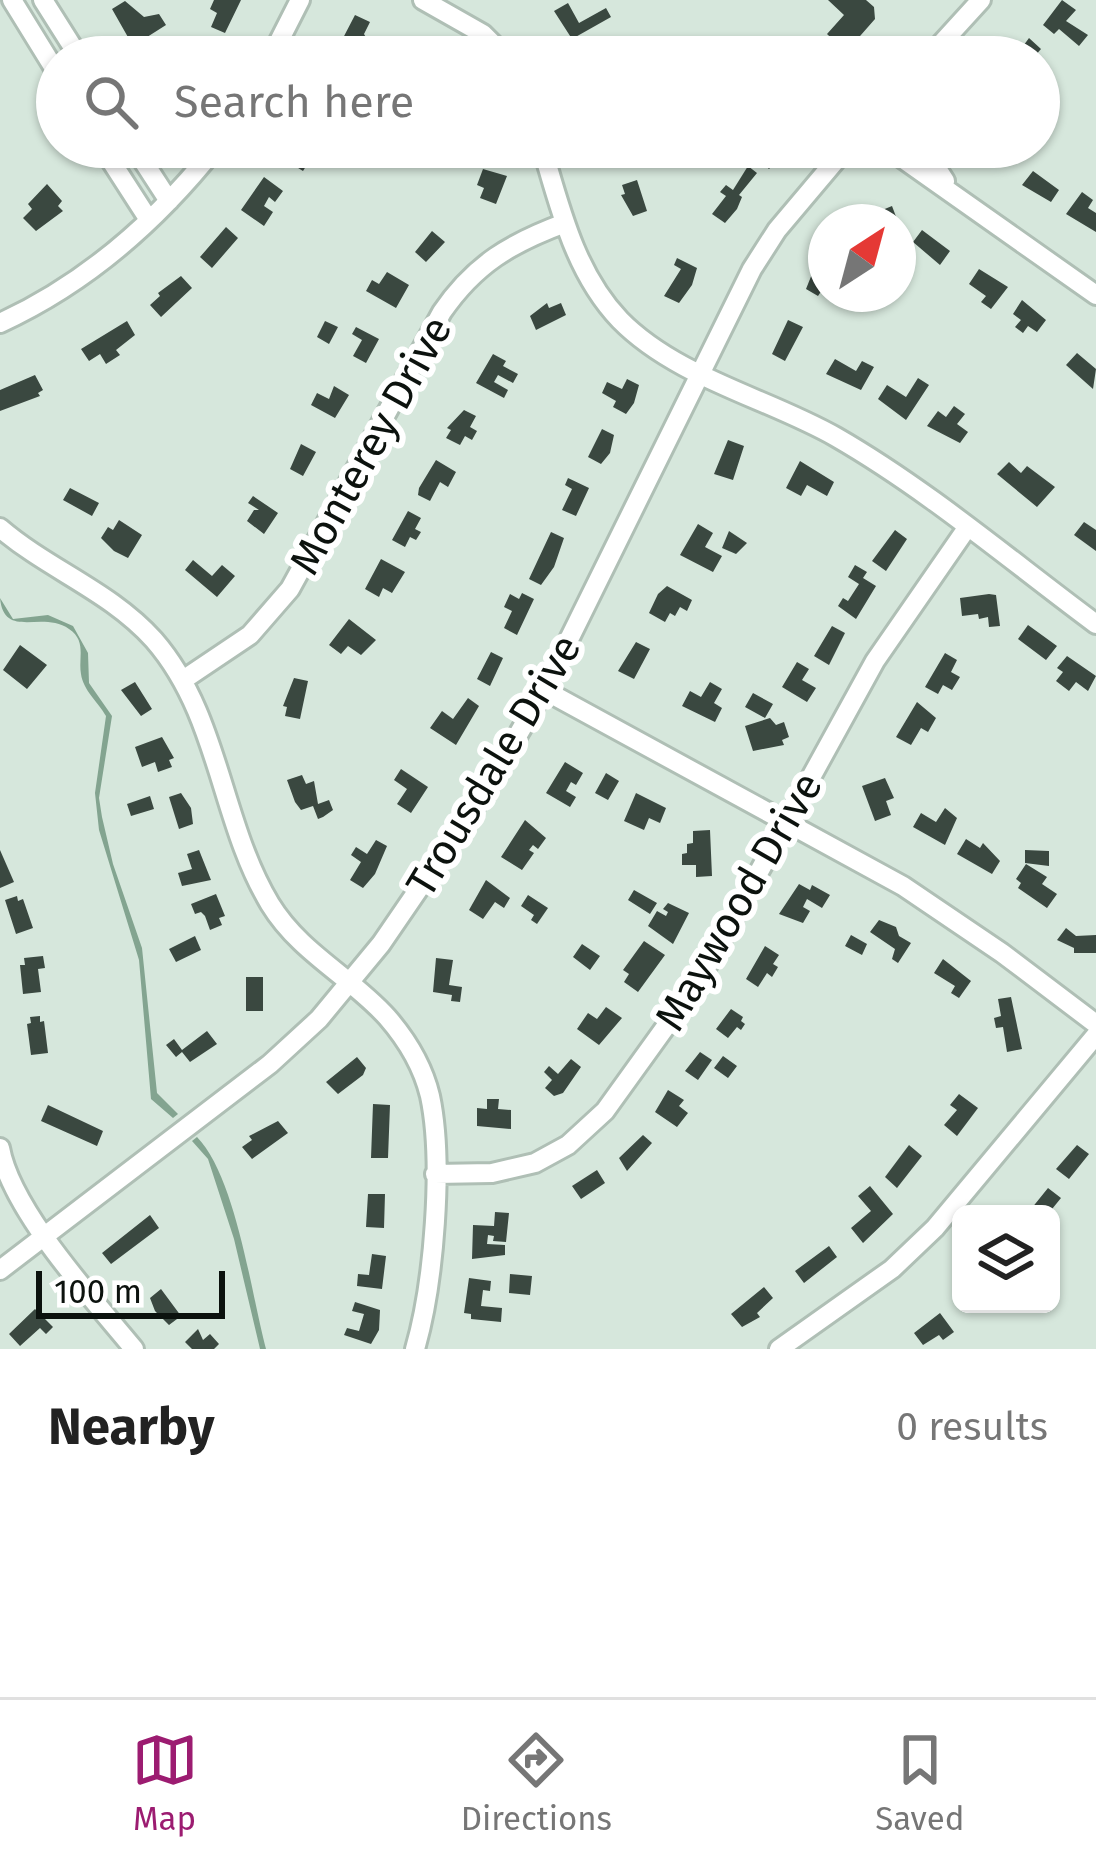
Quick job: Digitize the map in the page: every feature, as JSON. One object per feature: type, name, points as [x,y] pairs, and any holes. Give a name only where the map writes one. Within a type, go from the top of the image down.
[{"type":"street","points":[[12,0],[36,39]]},
{"type":"street","points":[[44,0],[66,36]]},
{"type":"street","points":[[282,36],[300,0]]},
{"type":"street","points":[[423,0],[485,36]]},
{"type":"street","points":[[949,36],[983,0]]},
{"type":"street","points":[[958,36],[983,0]]},
{"type":"street","points":[[116,168],[149,220]]},
{"type":"street","points":[[148,168],[170,201]]},
{"type":"street","points":[[0,323],[86,272],[170,201],[198,168]]},
{"type":"street","points":[[548,168],[584,270],[623,323],[700,372],[840,439],[1096,624]]},
{"type":"street","name":"Trousdale Drive","points":[[0,1270],[270,1064],[350,985],[483,795],[544,690],[752,268],[829,168]]},
{"type":"street","points":[[916,168],[1096,295]]},
{"type":"street","points":[[935,168],[969,205]]},
{"type":"street","name":"Monterey Drive","points":[[183,680],[250,634],[290,589],[435,324],[463,282],[506,247],[565,223]]},
{"type":"street","points":[[0,528],[125,612],[158,645],[183,680],[206,728],[252,868],[268,900],[291,934],[396,1028],[422,1071],[434,1121],[435,1174],[427,1283],[415,1349]]},
{"type":"street","name":"Maywood Drive","points":[[435,1174],[492,1173],[554,1154],[588,1128],[632,1076],[700,979],[875,661],[968,528]]},
{"type":"street","points":[[544,690],[944,912],[1096,1024]]},
{"type":"street","points":[[779,1349],[892,1269],[935,1228],[1096,1034]]},
{"type":"street","points":[[0,1148],[11,1183],[45,1235],[134,1349]]},
{"type":"shaded area","points":[[0,598],[13,619],[48,615],[73,626],[88,653],[89,683],[112,716],[99,798],[113,864],[142,948],[157,1093],[178,1114],[173,1118],[151,1099],[139,960],[99,830],[95,793],[106,716],[82,680],[75,634],[58,624],[16,621],[9,618]]},
{"type":"shaded area","points":[[197,1137],[211,1155],[232,1207],[266,1349],[260,1349],[234,1239],[208,1159],[192,1141]]},
{"type":"building","points":[[214,0],[241,0],[225,33],[211,27],[217,13],[210,9]]},
{"type":"building","points":[[828,0],[866,0],[874,7],[875,19],[860,36],[829,36],[844,15]]},
{"type":"building","points":[[1062,0],[1076,10],[1066,21],[1088,35],[1079,46],[1059,29],[1054,34],[1043,25]]},
{"type":"building","points":[[125,1],[144,17],[159,14],[166,25],[149,36],[127,36],[112,9]]},
{"type":"building","points":[[568,3],[579,23],[606,8],[611,17],[570,36],[554,11]]},
{"type":"building","points":[[355,15],[370,22],[365,36],[344,36]]},
{"type":"building","points":[[747,168],[757,173],[725,223],[712,214],[726,196],[720,192],[726,185],[733,190]]},
{"type":"building","points":[[483,169],[507,176],[496,204],[480,198],[484,188],[477,185]]},
{"type":"building","points":[[1033,171],[1059,190],[1051,202],[1022,185]]},
{"type":"building","points":[[264,177],[283,191],[275,202],[269,197],[264,206],[273,212],[264,226],[241,210]]},
{"type":"building","points":[[637,180],[647,211],[633,216],[621,195],[625,194],[622,185]]},
{"type":"building","points":[[47,184],[62,201],[58,206],[63,211],[36,231],[23,218],[32,209],[28,204]]},
{"type":"building","points":[[1082,192],[1093,200],[1088,208],[1096,213],[1096,232],[1066,214]]},
{"type":"building","points":[[226,227],[238,238],[212,268],[200,257]]},
{"type":"building","points":[[922,230],[950,251],[940,265],[916,245]]},
{"type":"building","points":[[432,231],[445,242],[426,262],[415,252]]},
{"type":"building","points":[[677,258],[697,268],[679,303],[664,296],[681,269],[674,265]]},
{"type":"building","points":[[979,269],[1008,287],[991,309],[981,302],[986,296],[969,284]]},
{"type":"building","points":[[387,272],[409,285],[396,308],[366,291],[372,280],[379,284]]},
{"type":"building","points":[[181,276],[192,288],[161,317],[150,305]]},
{"type":"building","points":[[1022,300],[1046,320],[1037,332],[1028,326],[1023,333],[1015,327],[1021,320],[1013,314]]},
{"type":"building","points":[[547,303],[549,308],[561,303],[566,315],[536,330],[530,316]]},
{"type":"building","points":[[788,320],[803,327],[785,361],[772,354]]},
{"type":"building","points":[[127,321],[135,335],[116,350],[120,355],[106,364],[100,354],[89,361],[81,349]]},
{"type":"building","points":[[325,321],[338,327],[329,344],[317,337]]},
{"type":"building","points":[[356,327],[379,339],[366,363],[353,356],[362,340],[352,334]]},
{"type":"building","points":[[1077,353],[1096,369],[1093,389],[1066,365]]},
{"type":"building","points":[[493,354],[518,374],[513,383],[498,375],[494,382],[508,390],[504,398],[476,383]]},
{"type":"building","points":[[835,359],[856,371],[862,361],[874,367],[861,390],[826,374]]},
{"type":"building","points":[[35,375],[43,390],[40,396],[0,411],[0,390]]},
{"type":"building","points":[[918,378],[929,385],[906,420],[878,399],[887,385],[906,397]]},
{"type":"building","points":[[627,379],[639,385],[626,414],[602,393],[607,382],[622,389]]},
{"type":"building","points":[[334,386],[349,395],[335,418],[311,405],[317,393],[329,399]]},
{"type":"building","points":[[954,406],[965,414],[957,424],[968,432],[960,443],[927,426],[938,411],[946,417]]},
{"type":"building","points":[[464,410],[476,416],[470,427],[477,431],[472,440],[465,436],[460,445],[446,438],[451,430],[447,428]]},
{"type":"building","points":[[602,429],[614,435],[610,453],[601,464],[588,457]]},
{"type":"building","points":[[728,440],[744,446],[733,480],[714,474]]},
{"type":"building","points":[[301,444],[316,452],[303,476],[290,469]]},
{"type":"building","points":[[436,460],[456,472],[448,487],[440,482],[430,501],[418,495],[419,488]]},
{"type":"building","points":[[800,461],[834,482],[827,496],[807,485],[801,496],[786,488]]},
{"type":"building","points":[[1009,462],[1021,473],[1027,466],[1055,487],[1037,507],[997,474]]},
{"type":"building","points":[[568,478],[589,488],[576,516],[562,510],[572,489],[565,485]]},
{"type":"building","points":[[70,488],[99,503],[92,516],[63,500]]},
{"type":"building","points":[[253,496],[278,513],[264,534],[247,521],[259,510],[248,503]]},
{"type":"building","points":[[408,511],[421,518],[415,529],[421,532],[416,540],[410,537],[405,547],[392,540]]},
{"type":"building","points":[[119,520],[142,535],[128,558],[101,538]]},
{"type":"building","points":[[1084,522],[1096,530],[1096,551],[1074,535]]},
{"type":"building","points":[[698,524],[713,533],[705,547],[722,556],[713,572],[680,555]]},
{"type":"building","points":[[895,530],[907,539],[886,571],[872,561]]},
{"type":"building","points":[[729,531],[747,543],[736,554],[722,548]]},
{"type":"building","points":[[551,532],[564,538],[554,567],[541,585],[529,579]]},
{"type":"building","points":[[381,559],[405,572],[392,593],[383,588],[379,597],[365,589]]},
{"type":"building","points":[[193,560],[212,576],[222,565],[235,576],[217,597],[185,570]]},
{"type":"building","points":[[855,565],[876,586],[856,619],[838,606],[843,598],[848,601],[859,584],[848,577]]},
{"type":"building","points":[[667,586],[692,600],[687,611],[680,607],[665,622],[649,613]]},
{"type":"building","points":[[522,593],[534,599],[517,635],[504,628],[512,611],[504,607],[510,594],[519,599]]},
{"type":"building","points":[[996,595],[1000,626],[989,627],[988,617],[979,619],[978,614],[962,616],[960,598]]},
{"type":"building","points":[[349,619],[376,640],[361,655],[348,646],[341,654],[329,645]]},
{"type":"building","points":[[1028,625],[1057,646],[1046,660],[1018,639]]},
{"type":"building","points":[[832,626],[845,633],[829,665],[814,656]]},
{"type":"building","points":[[636,642],[650,649],[634,679],[618,671]]},
{"type":"building","points":[[20,645],[47,665],[27,689],[3,670]]},
{"type":"building","points":[[491,652],[503,658],[490,686],[477,679]]},
{"type":"building","points":[[945,653],[957,660],[951,672],[960,677],[952,690],[943,685],[938,694],[925,687]]},
{"type":"building","points":[[1067,656],[1096,676],[1088,691],[1076,682],[1069,691],[1056,681],[1063,672],[1057,668]]},
{"type":"building","points":[[797,662],[809,669],[802,680],[816,688],[807,702],[782,687]]},
{"type":"building","points":[[294,678],[308,681],[300,719],[285,716],[287,707],[283,706]]},
{"type":"building","points":[[135,682],[152,709],[141,716],[121,690]]},
{"type":"building","points":[[710,682],[722,689],[714,703],[722,708],[715,722],[682,706],[690,691],[701,697]]},
{"type":"building","points":[[753,693],[773,704],[765,718],[745,707]]},
{"type":"building","points":[[468,698],[479,706],[456,745],[430,728],[442,711],[453,719]]},
{"type":"building","points":[[917,702],[936,718],[928,732],[921,728],[911,745],[896,737]]},
{"type":"building","points":[[770,718],[776,725],[784,722],[789,737],[782,740],[784,745],[753,751],[745,726]]},
{"type":"building","points":[[162,737],[174,758],[169,760],[172,767],[158,772],[155,762],[142,767],[135,747]]},
{"type":"building","points":[[565,762],[583,773],[566,791],[576,797],[570,807],[546,793]]},
{"type":"building","points":[[401,769],[428,787],[411,813],[397,804],[407,789],[394,780]]},
{"type":"building","points":[[606,773],[619,781],[608,800],[595,793]]},
{"type":"building","points":[[302,775],[306,784],[314,781],[318,804],[329,800],[333,810],[323,817],[318,819],[313,806],[301,810],[295,802],[287,780]]},
{"type":"building","points":[[885,778],[894,798],[886,801],[891,815],[875,821],[862,786]]},
{"type":"building","points":[[181,793],[191,808],[193,824],[179,829],[169,797]]},
{"type":"building","points":[[636,793],[666,808],[660,823],[649,818],[644,830],[624,821]]},
{"type":"building","points":[[150,796],[154,809],[131,816],[127,804]]},
{"type":"building","points":[[945,808],[957,818],[945,845],[913,827],[921,813],[936,822]]},
{"type":"building","points":[[525,820],[546,838],[538,849],[533,845],[529,850],[534,853],[522,870],[501,857]]},
{"type":"building","points":[[710,830],[712,876],[696,877],[696,865],[682,865],[682,854],[693,843],[693,831]]},
{"type":"building","points":[[966,839],[980,848],[983,843],[1000,861],[992,874],[957,854]]},
{"type":"building","points":[[376,840],[387,846],[363,888],[350,880],[361,862],[351,855],[356,847],[367,854]]},
{"type":"building","points":[[0,850],[14,882],[0,888]]},
{"type":"building","points":[[199,850],[211,880],[182,886],[178,873],[192,869],[187,854]]},
{"type":"building","points":[[1025,850],[1049,851],[1049,866],[1025,863]]},
{"type":"building","points":[[1026,864],[1047,877],[1042,884],[1057,894],[1047,908],[1018,888],[1021,883],[1016,879]]},
{"type":"building","points":[[486,880],[510,898],[504,908],[495,902],[483,919],[469,910]]},
{"type":"building","points":[[799,884],[830,895],[822,908],[807,899],[803,907],[810,911],[803,923],[779,914]]},
{"type":"building","points":[[634,890],[657,903],[650,914],[628,900]]},
{"type":"building","points":[[216,894],[225,916],[219,918],[222,925],[210,930],[205,916],[195,914],[191,904]]},
{"type":"building","points":[[528,895],[548,908],[537,924],[531,920],[534,915],[521,906]]},
{"type":"building","points":[[17,896],[18,901],[23,899],[33,928],[16,934],[5,900]]},
{"type":"building","points":[[668,903],[689,913],[673,944],[648,926],[657,911],[666,916],[663,909]]},
{"type":"building","points":[[879,920],[896,927],[899,936],[911,943],[898,963],[892,959],[895,949],[870,932]]},
{"type":"building","points":[[1066,928],[1076,936],[1096,935],[1096,953],[1074,953],[1074,948],[1057,940]]},
{"type":"building","points":[[851,935],[867,944],[862,955],[845,946]]},
{"type":"building","points":[[195,936],[201,950],[176,962],[169,949]]},
{"type":"building","points":[[644,941],[665,955],[638,992],[624,982],[629,974],[623,970]]},
{"type":"building","points":[[582,944],[600,956],[590,970],[573,957]]},
{"type":"building","points":[[765,946],[779,955],[773,964],[778,967],[758,987],[746,979]]},
{"type":"building","points":[[43,956],[45,968],[38,969],[41,992],[23,994],[20,965],[25,965],[24,958]]},
{"type":"building","points":[[436,958],[453,960],[449,985],[462,987],[460,1002],[451,1001],[452,995],[433,992]]},
{"type":"building","points":[[943,959],[971,981],[959,998],[951,993],[955,986],[934,973]]},
{"type":"building","points":[[246,977],[263,977],[263,1011],[246,1011]]},
{"type":"building","points":[[1011,997],[1022,1049],[1007,1052],[1003,1027],[996,1028],[994,1018],[1001,1016],[998,999]]},
{"type":"building","points":[[606,1007],[622,1018],[599,1045],[577,1029],[588,1013],[597,1019]]},
{"type":"building","points":[[731,1009],[745,1024],[728,1038],[716,1029]]},
{"type":"building","points":[[40,1016],[48,1053],[31,1055],[27,1024],[30,1017]]},
{"type":"building","points":[[207,1031],[217,1044],[190,1062],[182,1052],[176,1057],[166,1045],[174,1039],[182,1050]]},
{"type":"building","points":[[700,1052],[712,1060],[698,1080],[685,1071]]},
{"type":"building","points":[[723,1056],[737,1066],[728,1078],[714,1068]]},
{"type":"building","points":[[357,1057],[366,1068],[363,1075],[338,1094],[326,1082]]},
{"type":"building","points":[[571,1059],[581,1067],[563,1093],[554,1096],[545,1088],[552,1080],[544,1072],[549,1066],[558,1074]]},
{"type":"building","points":[[668,1090],[684,1100],[679,1106],[688,1113],[677,1127],[655,1112]]},
{"type":"building","points":[[959,1094],[978,1108],[957,1136],[944,1125],[957,1110],[950,1105]]},
{"type":"building","points":[[487,1099],[499,1099],[498,1109],[511,1110],[511,1129],[477,1126],[477,1108],[487,1109]]},
{"type":"building","points":[[373,1104],[390,1105],[388,1158],[371,1158]]},
{"type":"building","points":[[48,1105],[103,1131],[97,1146],[41,1121]]},
{"type":"building","points":[[278,1121],[288,1133],[252,1159],[242,1147],[252,1140],[249,1136]]},
{"type":"building","points":[[643,1135],[652,1143],[627,1171],[619,1158]]},
{"type":"building","points":[[909,1145],[922,1156],[897,1188],[885,1177]]},
{"type":"building","points":[[1077,1145],[1089,1154],[1069,1179],[1056,1169]]},
{"type":"building","points":[[597,1170],[605,1183],[581,1199],[572,1186]]},
{"type":"building","points":[[870,1186],[893,1214],[863,1243],[851,1228],[871,1211],[858,1196]]},
{"type":"building","points":[[1048,1188],[1061,1198],[1055,1205],[1034,1205]]},
{"type":"building","points":[[368,1194],[385,1194],[384,1228],[366,1227]]},
{"type":"building","points":[[495,1212],[509,1213],[506,1242],[493,1241],[494,1236],[488,1235],[487,1244],[505,1245],[505,1255],[472,1259],[473,1225],[494,1226]]},
{"type":"building","points":[[150,1215],[159,1228],[111,1264],[102,1253]]},
{"type":"building","points":[[829,1246],[837,1257],[804,1283],[795,1271]]},
{"type":"building","points":[[372,1254],[386,1256],[382,1289],[357,1286],[358,1274],[369,1275]]},
{"type":"building","points":[[510,1274],[532,1276],[530,1295],[509,1293]]},
{"type":"building","points":[[469,1278],[491,1281],[490,1291],[483,1290],[481,1306],[502,1308],[501,1322],[471,1319],[471,1314],[464,1313]]},
{"type":"building","points":[[764,1287],[773,1298],[757,1313],[760,1317],[742,1327],[731,1314]]},
{"type":"building","points":[[161,1289],[181,1316],[169,1325],[150,1298]]},
{"type":"building","points":[[355,1302],[380,1310],[379,1330],[371,1344],[344,1335],[347,1328],[359,1331],[364,1314],[352,1311]]},
{"type":"building","points":[[35,1309],[53,1327],[46,1334],[40,1328],[20,1346],[9,1334]]},
{"type":"building","points":[[940,1313],[954,1332],[923,1345],[914,1333]]},
{"type":"building","points":[[198,1329],[203,1340],[210,1334],[219,1344],[214,1349],[192,1349],[185,1342]]}]
